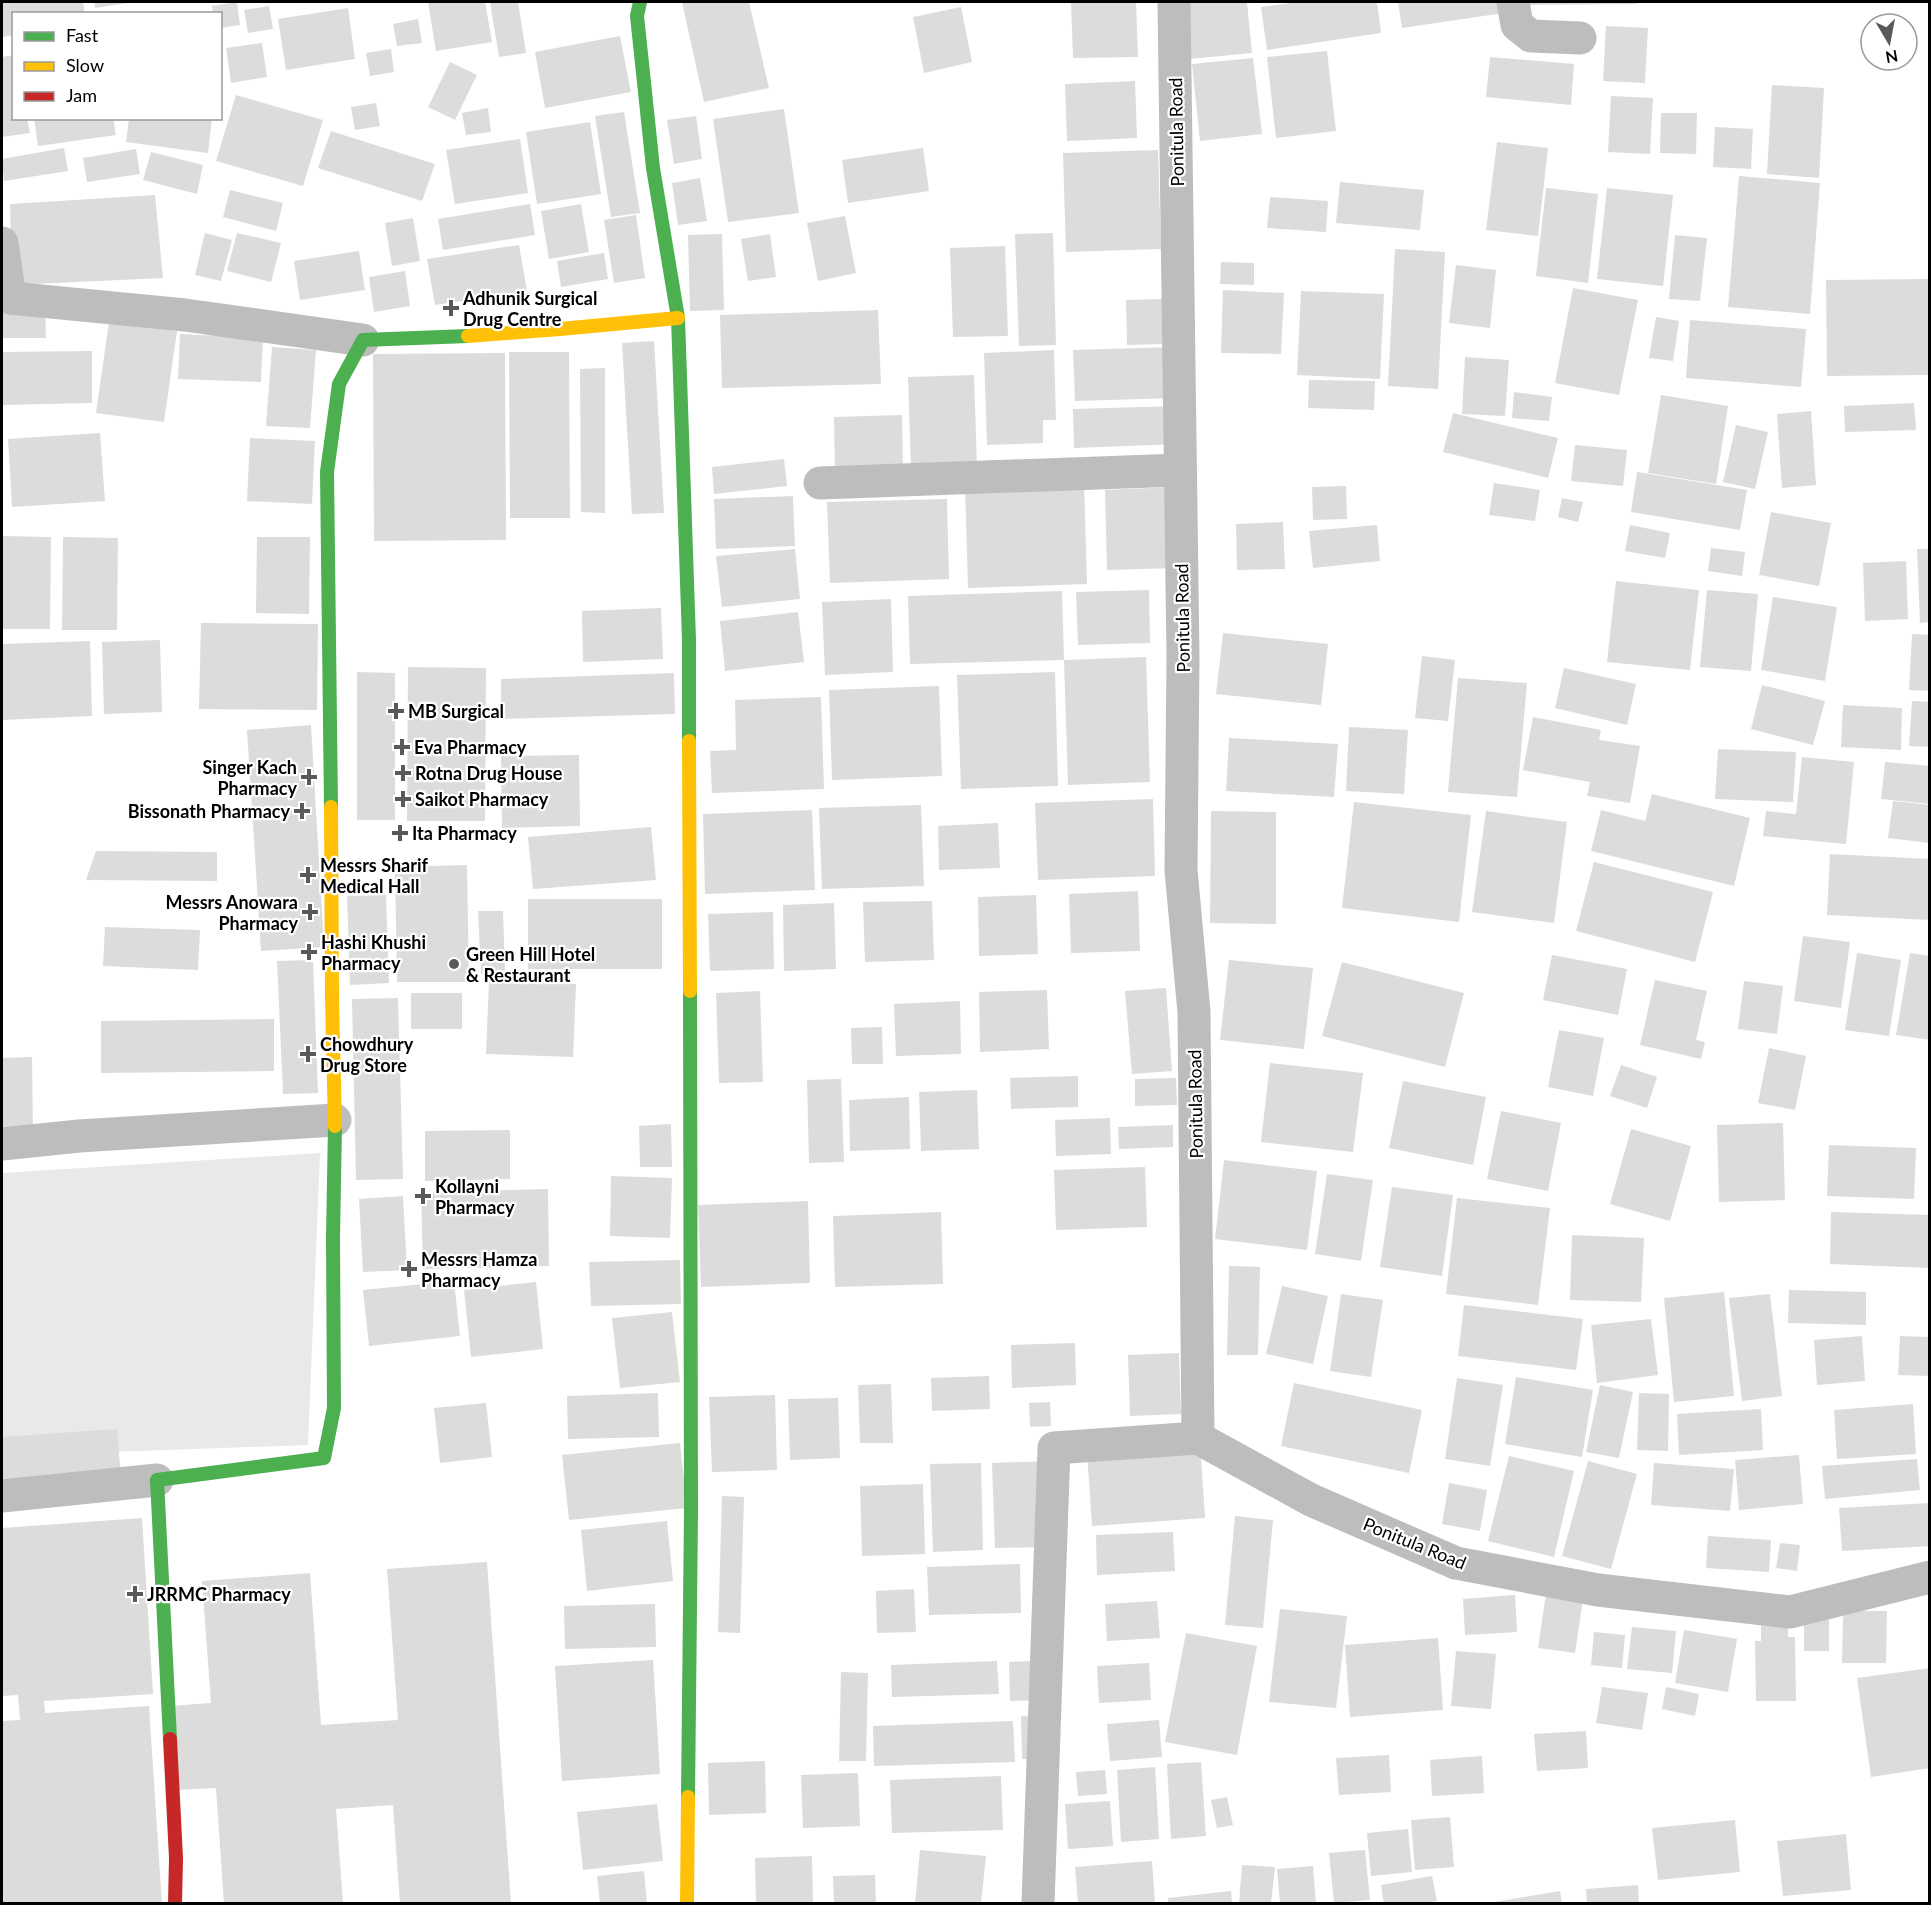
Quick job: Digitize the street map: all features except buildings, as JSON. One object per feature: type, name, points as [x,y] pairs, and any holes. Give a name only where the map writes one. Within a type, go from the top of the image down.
[{"type":"street","points":[[640,2],[637,16],[653,168],[678,318],[689,664],[692,1511],[687,1904]]},
{"type":"street","name":"Ponitula Road","points":[[1174,2],[1183,657],[1182,870],[1194,1012],[1198,1438],[1311,1500],[1456,1563],[1598,1590],[1790,1612],[1929,1577]]},
{"type":"street","points":[[1513,2],[1517,25],[1531,36],[1580,38]]},
{"type":"street","points":[[2,243],[6,300],[184,315],[363,340],[443,337],[678,318]]},
{"type":"street","points":[[2,1496],[157,1480],[324,1458],[334,1408],[335,1120],[327,472],[339,384],[363,340]]},
{"type":"street","points":[[820,483],[1180,470]]},
{"type":"street","points":[[2,1144],[79,1136],[335,1120]]},
{"type":"street","points":[[1038,1904],[1054,1448],[1198,1438]]},
{"type":"street","points":[[157,1480],[176,1858],[175,1904]]},
{"type":"shaded area","points":[[320,1153],[308,1445],[2,1456],[2,1173]]},
{"type":"traffic: fast","points":[[640,2],[637,16],[653,168],[678,318],[689,640],[689,741]]},
{"type":"traffic: fast","points":[[331,807],[327,472],[339,384],[363,340],[468,336]]},
{"type":"traffic: fast","points":[[688,1797],[691,1511],[690,991]]},
{"type":"traffic: fast","points":[[170,1739],[157,1480],[324,1458],[334,1408],[335,1126]]},
{"type":"traffic: slow","points":[[468,336],[678,318]]},
{"type":"traffic: slow","points":[[689,741],[690,991]]},
{"type":"traffic: slow","points":[[331,807],[335,1126]]},
{"type":"traffic: slow","points":[[687,1904],[688,1797]]},
{"type":"traffic: jam","points":[[170,1739],[176,1858],[175,1904]]},
{"type":"place","name":"Adhunik Surgical Drug Centre","points":[[451,308]]},
{"type":"place","name":"MB Surgical","points":[[396,711]]},
{"type":"place","name":"Eva Pharmacy","points":[[402,747]]},
{"type":"place","name":"Rotna Drug House","points":[[403,773]]},
{"type":"place","name":"Singer Kach Pharmacy","points":[[309,777]]},
{"type":"place","name":"Saikot Pharmacy","points":[[403,799]]},
{"type":"place","name":"Bissonath Pharmacy","points":[[302,811]]},
{"type":"place","name":"Ita Pharmacy","points":[[400,833]]},
{"type":"place","name":"Messrs Sharif Medical Hall","points":[[308,875]]},
{"type":"place","name":"Messrs Anowara Pharmacy","points":[[310,912]]},
{"type":"place","name":"Hashi Khushi Pharmacy","points":[[309,952]]},
{"type":"place","name":"Green Hill Hotel & Restaurant","points":[[454,964]]},
{"type":"place","name":"Chowdhury Drug Store","points":[[308,1054]]},
{"type":"place","name":"Kollayni Pharmacy","points":[[423,1196]]},
{"type":"place","name":"Messrs Hamza Pharmacy","points":[[409,1269]]},
{"type":"place","name":"JRRMC Pharmacy","points":[[135,1594]]}]
